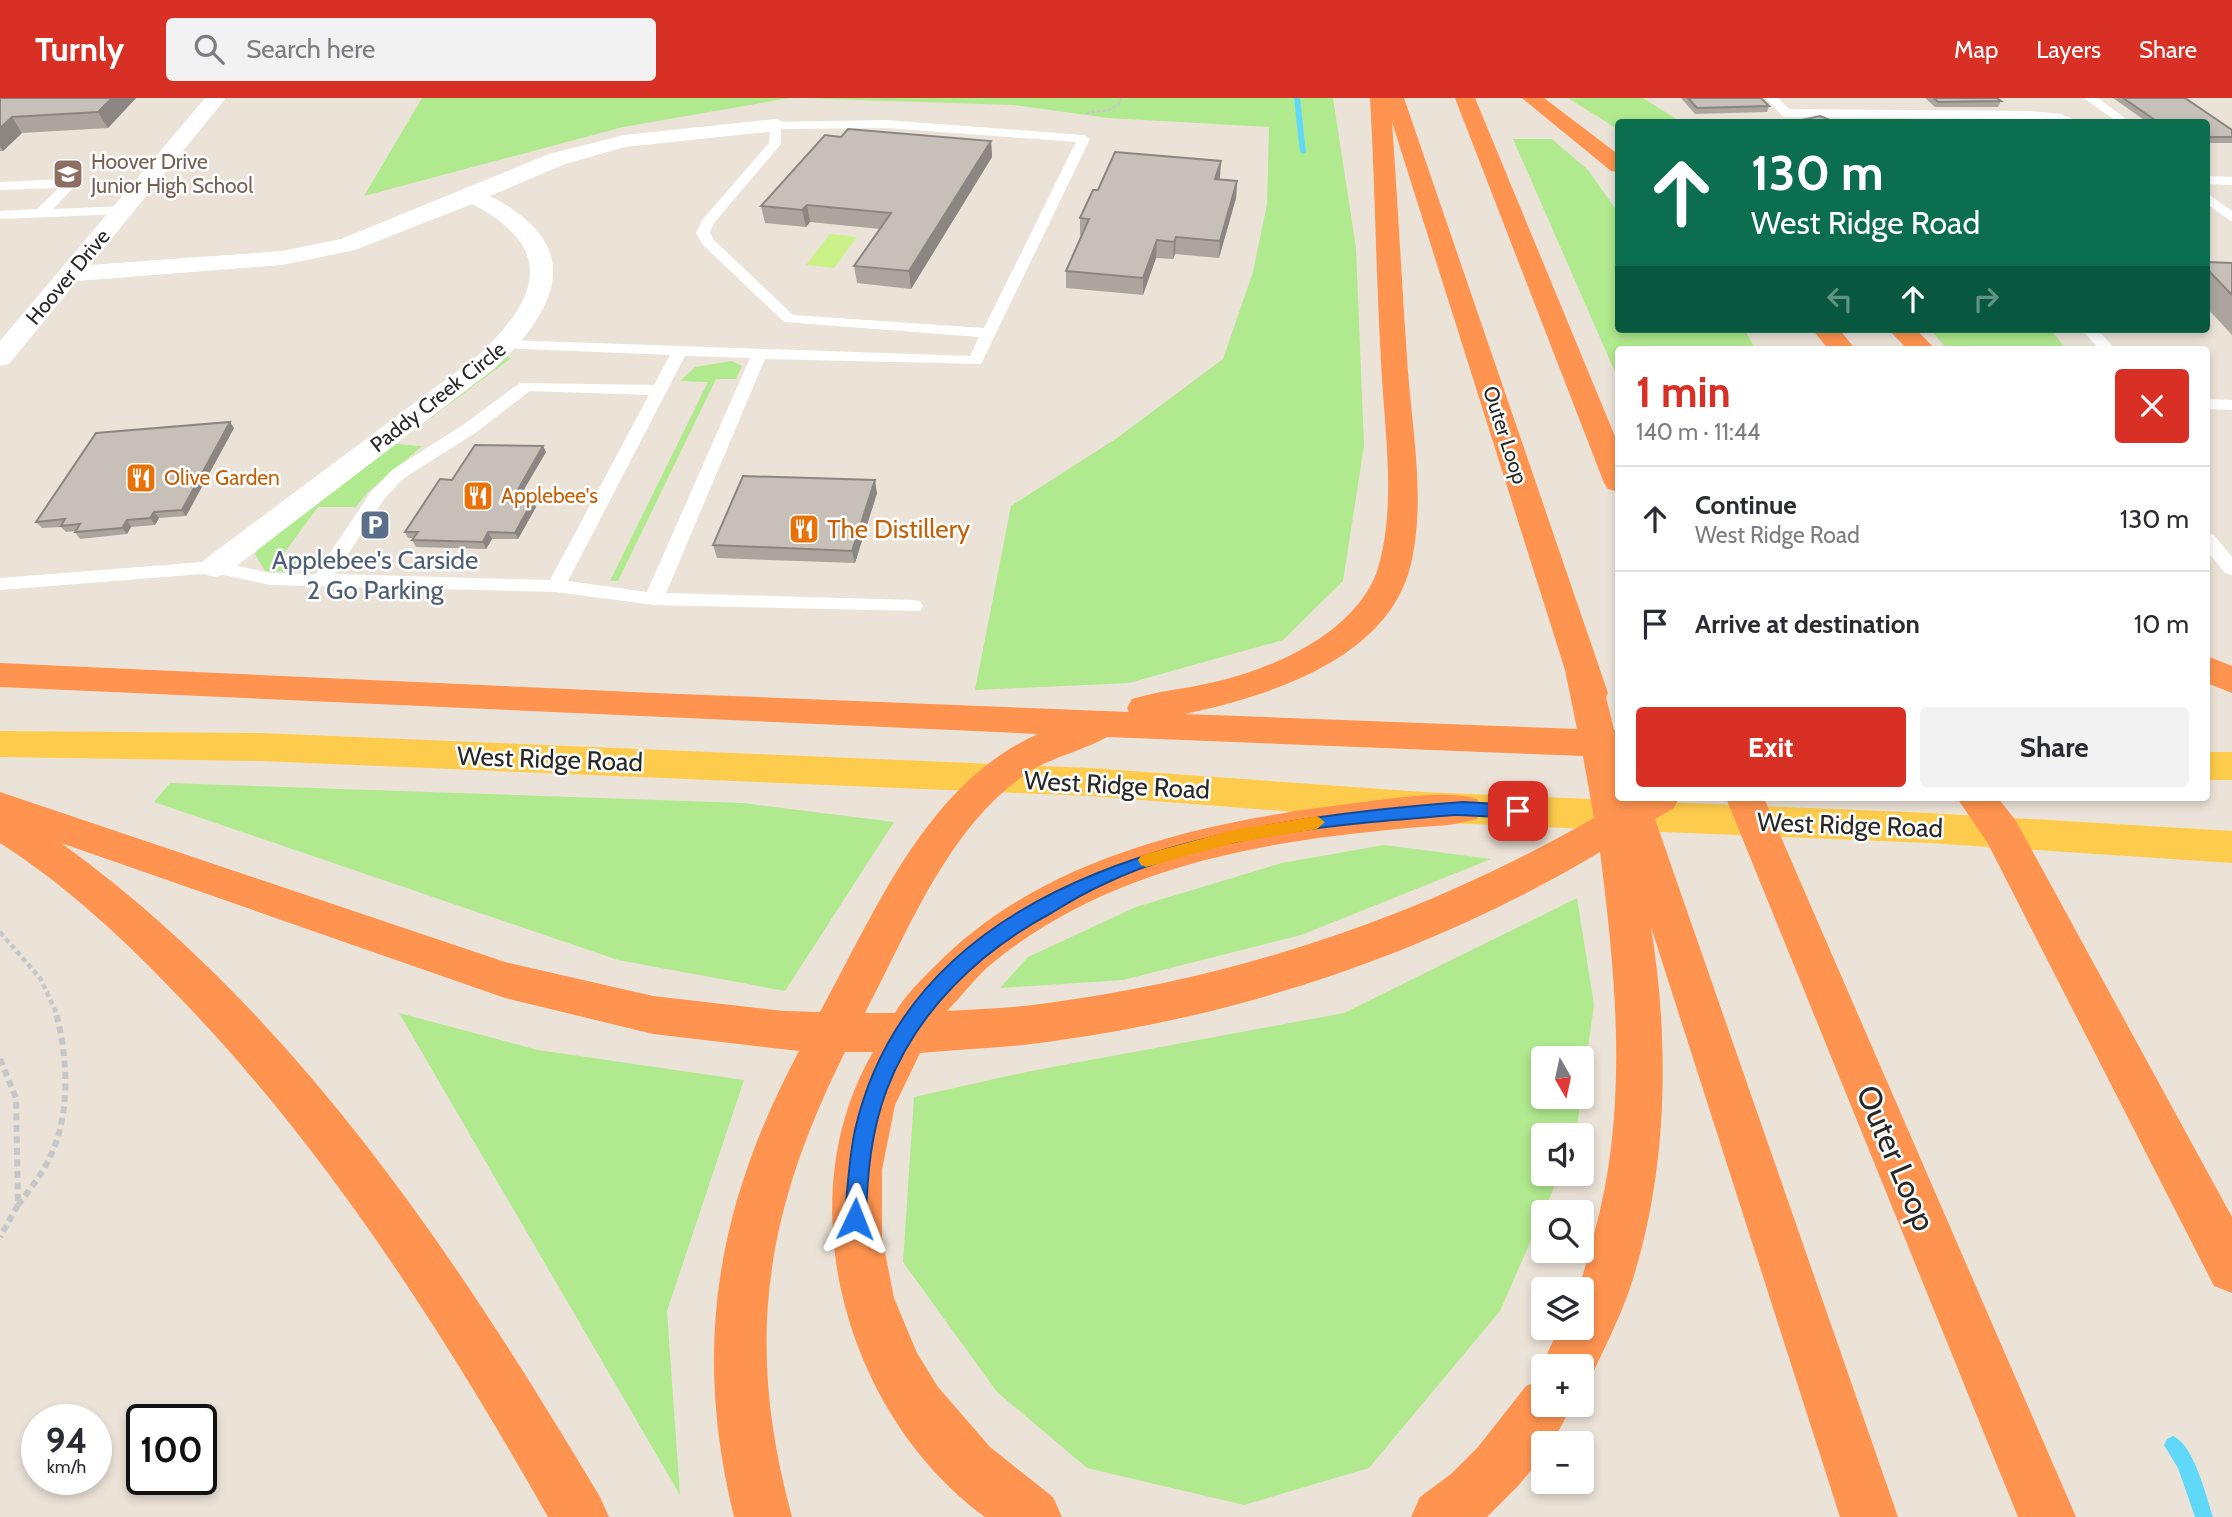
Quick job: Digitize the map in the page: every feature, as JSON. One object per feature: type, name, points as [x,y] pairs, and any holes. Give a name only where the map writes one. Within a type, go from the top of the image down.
[{"type":"highway","points":[[1002,719],[1128,711],[1195,700],[1248,685],[1284,672],[1335,643],[1371,609],[1385,590],[1394,569],[1399,545],[1399,468],[1380,98]]},
{"type":"highway","name":"Outer Loop","points":[[1394,98],[1582,671],[1615,760]]},
{"type":"highway","points":[[1465,98],[1615,473]]},
{"type":"highway","points":[[1532,98],[1615,163]]},
{"type":"highway","points":[[1540,98],[1615,145]]},
{"type":"highway","points":[[1905,333],[1919,346]]},
{"type":"highway","points":[[2210,670],[2232,681]]},
{"type":"highway","points":[[1574,1354],[1598,1303],[1622,1222],[1634,1159],[1639,1094],[1636,1002],[1623,874],[1611,801],[1582,671]]},
{"type":"highway","points":[[0,676],[655,706],[1615,744]]},
{"type":"highway","points":[[763,1517],[752,1470],[742,1403],[739,1338],[746,1260],[765,1179],[795,1101],[908,891],[950,827],[995,778],[1031,754],[1053,743],[1097,728],[1125,724]]},
{"type":"highway","points":[[1630,801],[1869,1517]]},
{"type":"highway","points":[[0,807],[505,980],[578,999],[652,1014],[788,1030],[901,1034],[1014,1028],[1130,1011],[1283,972],[1419,924],[1534,871],[1655,801]]},
{"type":"highway","name":"Outer Loop","points":[[1746,801],[2047,1517]]},
{"type":"highway","points":[[1033,1517],[984,1481],[941,1438],[922,1414],[883,1342],[867,1293],[855,1219],[860,1148],[878,1089],[910,1024],[942,985],[990,940],[1049,903],[1117,871],[1179,850],[1274,829],[1374,815],[1463,808]]},
{"type":"highway","points":[[1989,815],[2232,1268]]},
{"type":"highway","points":[[0,824],[66,868],[139,929],[221,1009],[272,1065],[373,1193],[433,1277],[526,1424],[580,1517]]},
{"type":"highway","points":[[1440,1517],[1475,1490],[1499,1465],[1536,1417]]},
{"type":"main road","name":"West Ridge Road","points":[[0,744],[261,747],[995,778],[1164,786],[1463,808],[1929,828],[1989,815],[2232,847]]},
{"type":"main road","points":[[2210,765],[2232,766]]},
{"type":"street","name":"Hoover Drive","points":[[0,358],[216,98]]},
{"type":"street","points":[[71,274],[282,258],[347,245],[558,159],[624,141],[775,125]]},
{"type":"street","name":"Paddy Creek Circle","points":[[215,567],[507,345],[524,326],[534,304],[542,269],[540,252],[533,237],[516,218],[472,195]]},
{"type":"lane","points":[[1772,98],[1786,113],[1919,114],[2042,119]]},
{"type":"lane","points":[[1904,98],[1919,114]]},
{"type":"lane","points":[[2090,98],[2120,119]]},
{"type":"lane","points":[[2043,105],[2065,119]]},
{"type":"lane","points":[[1838,113],[1850,119]]},
{"type":"lane","points":[[507,345],[975,361],[1084,139],[886,124],[775,125],[775,144],[708,222],[703,233],[708,242],[789,319],[988,333]]},
{"type":"lane","points":[[2210,180],[2232,181]]},
{"type":"lane","points":[[0,186],[62,183],[66,188],[41,214]]},
{"type":"lane","points":[[2210,200],[2229,216]]},
{"type":"lane","points":[[0,215],[123,210]]},
{"type":"lane","points":[[2210,213],[2229,216]]},
{"type":"lane","points":[[556,586],[680,351]]},
{"type":"lane","points":[[654,599],[760,354]]},
{"type":"lane","points":[[320,580],[377,496],[398,474],[469,429],[526,386],[659,390]]},
{"type":"lane","points":[[2210,404],[2232,405]]},
{"type":"lane","points":[[2210,543],[2232,569]]},
{"type":"lane","points":[[0,584],[215,567],[270,579],[556,586],[654,599],[913,606]]},
{"type":"path","points":[[0,932],[44,983],[58,1013],[65,1087],[58,1137],[36,1182],[18,1205],[0,1237]]},
{"type":"path","points":[[0,1059],[16,1098],[18,1205]]},
{"type":"green space","points":[[422,98],[790,98],[623,127],[364,196]]},
{"type":"green space","points":[[797,98],[1333,98],[1356,248],[1364,446],[1343,581],[1283,640],[1129,683],[975,690],[1011,506],[1117,438],[1223,359],[1253,272],[1267,204],[1269,127],[1108,118],[1014,105]]},
{"type":"green space","points":[[1568,98],[1643,98],[1676,119],[1615,119],[1615,127]]},
{"type":"green space","points":[[1513,139],[1552,139],[1588,170],[1615,208],[1615,333],[1746,333],[1754,346],[1615,346],[1615,372]]},
{"type":"green space","points":[[830,234],[857,237],[834,268],[806,265]]},
{"type":"green space","points":[[1933,333],[2053,333],[2064,346],[1945,346]]},
{"type":"green space","points":[[505,357],[511,358],[396,444],[422,446],[368,492],[356,507],[318,507],[280,559],[300,559],[291,572],[265,571],[255,554],[263,541]]},
{"type":"green space","points":[[732,361],[742,366],[736,379],[716,379],[618,581],[610,581],[708,382],[680,381],[695,367]]},
{"type":"green space","points":[[170,783],[743,803],[894,822],[785,991],[618,960],[154,802]]},
{"type":"green space","points":[[1384,845],[1491,859],[1301,935],[1123,980],[1000,988],[1028,957],[1136,907],[1282,863]]},
{"type":"green space","points":[[1577,898],[1594,1005],[1588,1046],[1531,1046],[1531,1110],[1579,1110],[1578,1123],[1531,1123],[1531,1186],[1555,1186],[1549,1200],[1531,1200],[1531,1240],[1500,1311],[1369,1468],[1244,1505],[1087,1468],[997,1392],[903,1262],[914,1097],[1026,1072],[1344,1013]]},
{"type":"green space","points":[[399,1013],[538,1050],[744,1080],[667,1311],[680,1495]]},
{"type":"building","points":[[0,98],[112,98],[98,112],[12,117],[0,128]]},
{"type":"building","points":[[1688,98],[1761,98],[1769,106],[1697,108]]},
{"type":"building","points":[[1934,98],[1997,98],[2001,101],[1938,102]]},
{"type":"building","points":[[2123,98],[2185,98],[2232,130],[2232,137],[2210,137],[2210,119],[2154,119]]},
{"type":"building","points":[[1820,116],[1828,119],[1806,119]]},
{"type":"building","points":[[848,129],[991,141],[909,271],[854,266],[891,213],[807,205],[802,210],[761,206],[825,135],[841,137]]},
{"type":"building","points":[[1115,152],[1221,161],[1215,179],[1237,181],[1220,241],[1176,237],[1174,242],[1157,240],[1143,278],[1066,271],[1089,219],[1080,218],[1093,190],[1098,190]]},
{"type":"building","points":[[2210,262],[2232,263],[2232,295],[2210,272]]},
{"type":"building","name":"Olive Garden","points":[[230,422],[182,510],[154,512],[150,518],[127,520],[122,528],[75,532],[80,524],[61,526],[65,519],[36,522],[96,433]]},
{"type":"building","name":"Applebee's","points":[[475,445],[543,446],[512,500],[533,500],[515,533],[488,532],[483,542],[412,540],[418,532],[405,532],[440,479],[452,480]]},
{"type":"building","points":[[743,476],[875,480],[852,551],[713,545]]},
{"type":"waterway","points":[[1297,98],[1303,152]]},
{"type":"waterway","points":[[2173,1445],[2185,1463],[2204,1517]]},
{"type":"slow traffic","points":[[1146,860],[1234,837],[1317,822]]},
{"type":"place","name":"Hoover Drive Junior High School","points":[[68,174]]},
{"type":"place","name":"Olive Garden","points":[[141,478]]},
{"type":"place","name":"Applebee's","points":[[478,496]]},
{"type":"place","name":"Applebee's Carside 2 Go Parking","points":[[375,525]]},
{"type":"place","name":"The Distillery","points":[[804,529]]},
{"type":"route","points":[[855,1219],[860,1148],[886,1068],[910,1024],[925,1004],[958,968],[1009,927],[1098,878],[1152,858],[1207,843],[1274,829],[1374,815],[1463,808],[1518,811]]}]
